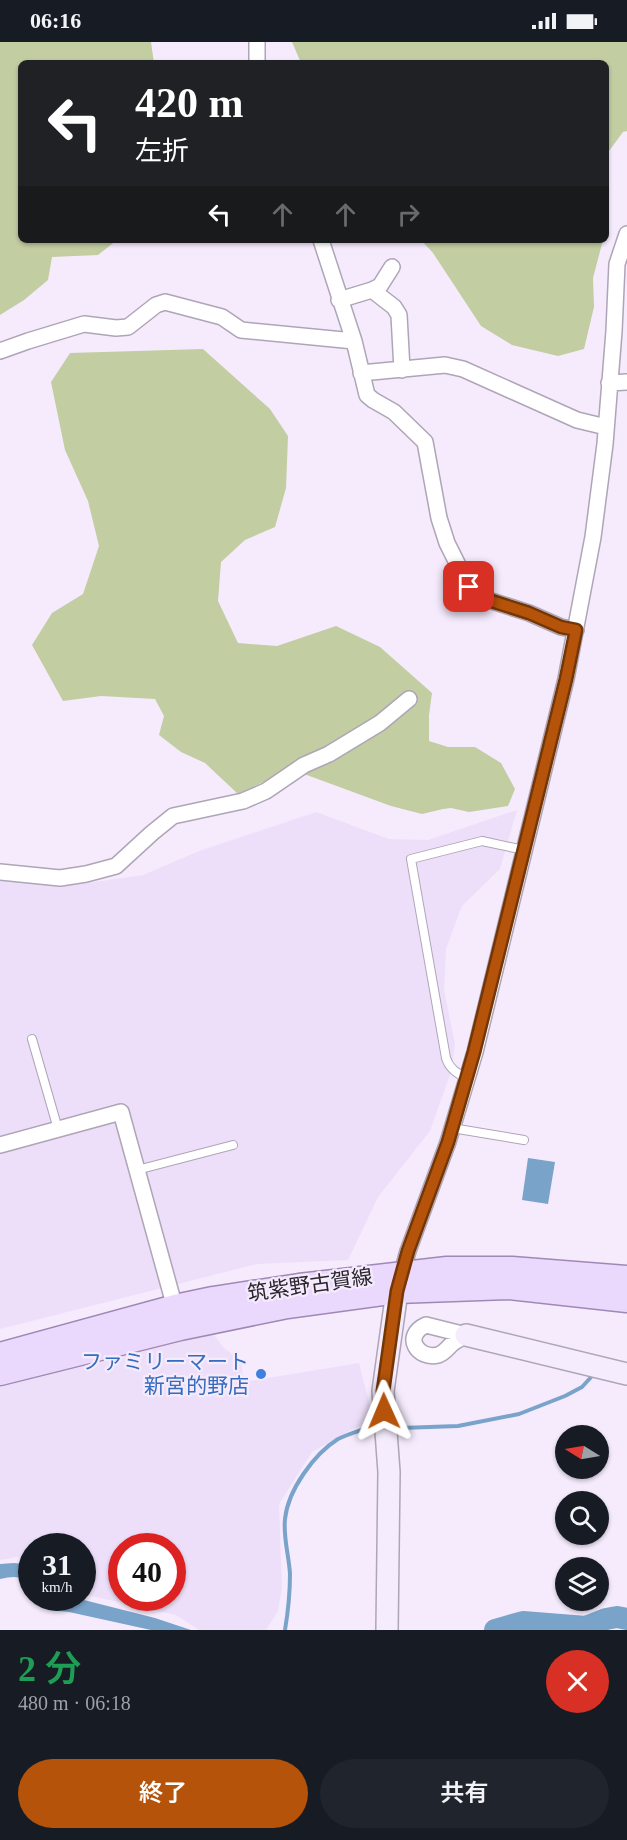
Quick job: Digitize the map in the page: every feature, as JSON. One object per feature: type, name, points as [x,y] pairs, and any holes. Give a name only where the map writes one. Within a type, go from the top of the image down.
[{"type":"main road","name":"筑紫野古賀線","points":[[399,1282],[447,1269],[512,1269],[627,1278]]},
{"type":"main road","name":"筑紫野古賀線","points":[[0,1373],[178,1317],[213,1299],[279,1289],[399,1282],[508,1287],[627,1300]]},
{"type":"main road","name":"筑紫野古賀線","points":[[0,1355],[178,1317]]},
{"type":"street","points":[[257,42],[257,60]]},
{"type":"street","points":[[387,1630],[389,1472],[383,1391],[399,1282],[467,1078],[566,679],[593,537],[605,444],[617,264],[627,234]]},
{"type":"street","points":[[322,243],[354,342],[367,394],[394,412],[425,442],[439,518],[447,543],[476,596],[529,613],[561,627],[576,630]]},
{"type":"street","points":[[339,300],[380,286],[392,267]]},
{"type":"street","points":[[372,290],[394,307],[399,315],[402,370]]},
{"type":"street","points":[[0,351],[84,324],[116,328],[128,327],[156,305],[165,302],[222,317],[241,330],[354,342]]},
{"type":"street","points":[[361,374],[445,366],[463,369],[577,420],[606,427]]},
{"type":"street","points":[[609,383],[627,382]]},
{"type":"street","points":[[0,872],[60,878],[116,866],[173,816],[243,801],[266,791],[304,765],[329,754],[380,723],[408,699]]},
{"type":"street","points":[[0,1145],[121,1112],[178,1317]]},
{"type":"street","points":[[466,1335],[627,1374]]},
{"type":"lane","points":[[467,1078],[448,1066],[411,858],[482,842],[524,850]]},
{"type":"lane","points":[[33,1039],[58,1129]]},
{"type":"lane","points":[[452,1128],[524,1140]]},
{"type":"lane","points":[[137,1170],[233,1145]]},
{"type":"shaded area","points":[[517,810],[500,869],[462,906],[446,949],[444,990],[455,1044],[451,1072],[430,1131],[378,1197],[348,1260],[257,1264],[0,1329],[0,877],[81,884],[143,875],[199,851],[316,812],[389,839],[428,840]]},
{"type":"shaded area","points":[[210,1330],[224,1348],[241,1361],[244,1382],[359,1363],[373,1418],[312,1452],[279,1504],[282,1588],[278,1611],[266,1630],[199,1630],[176,1615],[158,1611],[186,1611],[186,1533],[108,1533],[108,1600],[96,1597],[96,1533],[18,1533],[18,1557],[0,1560],[0,1387]]},
{"type":"green space","points":[[0,42],[151,42],[154,60],[18,60],[18,243],[113,243],[98,255],[52,257],[48,280],[24,300],[0,315]]},
{"type":"green space","points":[[292,42],[627,42],[627,131],[623,132],[609,151],[609,60],[300,60]]},
{"type":"green space","points":[[424,243],[602,243],[593,278],[594,307],[584,349],[558,356],[512,345],[481,326],[433,253]]},
{"type":"green space","points":[[203,349],[270,409],[288,436],[286,488],[275,527],[245,540],[221,562],[218,601],[238,643],[277,646],[336,626],[380,647],[432,693],[429,741],[448,747],[475,747],[501,763],[515,789],[508,806],[469,812],[451,808],[422,814],[391,806],[296,771],[276,776],[238,794],[205,763],[181,752],[159,735],[164,716],[155,699],[101,696],[63,701],[32,645],[52,613],[83,594],[99,546],[88,501],[65,450],[51,382],[70,353]]},
{"type":"water","points":[[528,1158],[555,1162],[548,1204],[522,1200]]},
{"type":"water","points":[[18,1563],[18,1578],[0,1579],[0,1564]]},
{"type":"water","points":[[96,1603],[108,1606],[108,1611],[127,1611],[191,1630],[151,1630],[59,1611],[96,1611]]},
{"type":"waterway","points":[[401,1428],[458,1426],[519,1414],[565,1396],[582,1387],[593,1375]]},
{"type":"waterway","points":[[285,1630],[290,1574],[285,1540],[285,1519],[291,1496],[311,1463],[320,1454],[338,1439],[364,1429]]},
{"type":"waterway","points":[[495,1630],[523,1622],[586,1627],[606,1619],[617,1617],[627,1619]]},
{"type":"place","name":"ファミリーマート 新宮的野店","points":[[261,1374]]},
{"type":"route","points":[[384,1411],[383,1391],[397,1291],[408,1251],[448,1142],[474,1052],[576,630],[561,627],[529,613],[476,596],[469,587]]}]
